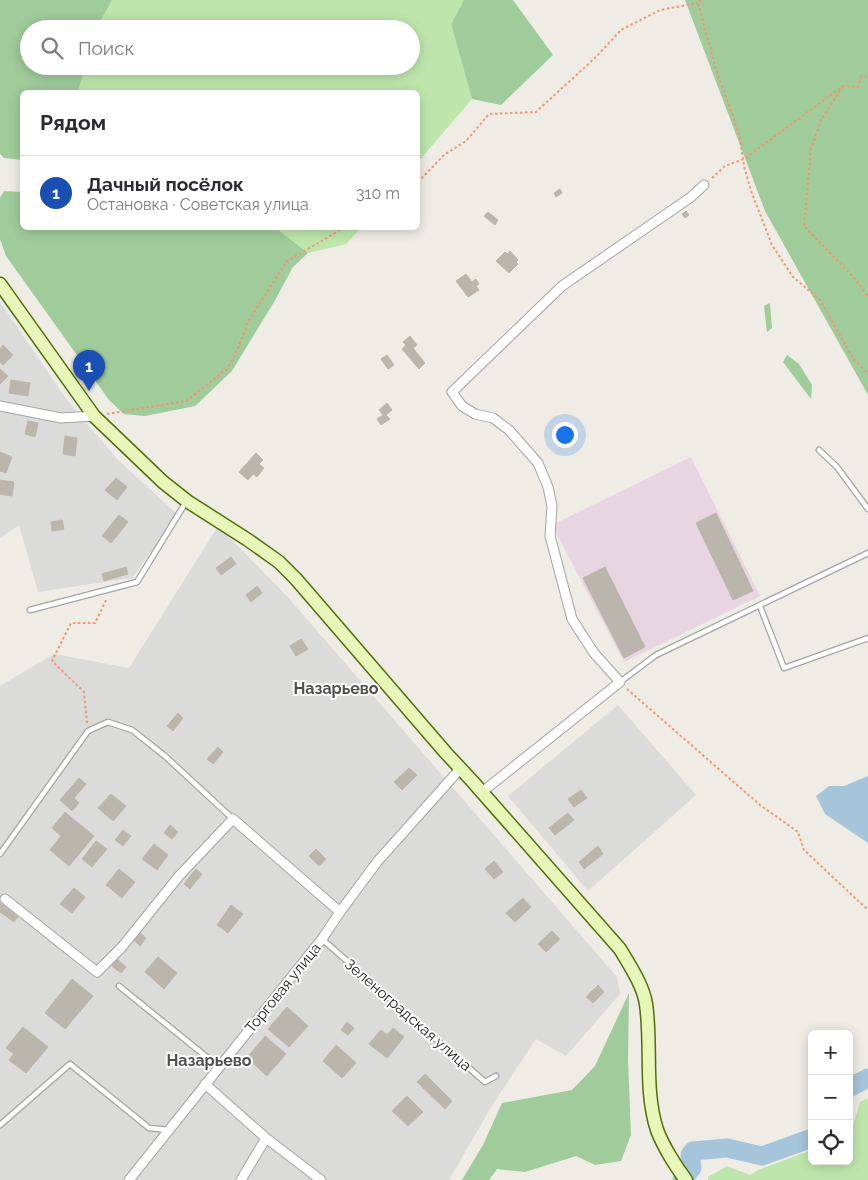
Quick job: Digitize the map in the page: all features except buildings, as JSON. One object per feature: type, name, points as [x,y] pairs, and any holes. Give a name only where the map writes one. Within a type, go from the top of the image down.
[{"type":"street","points":[[482,792],[620,682],[594,653],[572,619],[550,536],[552,506],[548,487],[538,463],[509,430],[493,418],[476,414],[462,406],[452,392],[562,286],[691,197],[704,185]]},
{"type":"street","points":[[0,284],[94,416],[163,482],[187,501],[279,562],[291,574],[460,769],[620,949],[634,974],[646,1003],[651,1103],[658,1132],[686,1180]]},
{"type":"street","points":[[0,406],[61,418],[94,416]]},
{"type":"street","name":"Торговая улица","points":[[129,1180],[322,940],[377,862],[460,769]]},
{"type":"street","points":[[2,895],[97,972],[122,947],[180,876],[233,819],[340,912]]},
{"type":"street","points":[[205,1084],[266,1138],[321,1180]]},
{"type":"street","points":[[241,1180],[266,1138]]},
{"type":"lane","points":[[819,450],[838,468],[868,509]]},
{"type":"lane","points":[[30,610],[137,582],[187,501]]},
{"type":"lane","points":[[620,682],[656,655],[868,552]]},
{"type":"lane","points":[[760,606],[784,668],[868,638]]},
{"type":"lane","points":[[0,854],[88,731],[108,722],[132,730],[165,756],[233,819]]},
{"type":"lane","name":"Зеленоградская улица","points":[[322,940],[485,1082],[496,1076]]},
{"type":"lane","points":[[119,986],[219,1067]]},
{"type":"lane","points":[[0,1124],[70,1064],[149,1128],[169,1130]]},
{"type":"path","points":[[420,180],[444,155],[466,141],[489,114],[536,112],[596,57],[621,30],[660,10],[698,3],[701,0]]},
{"type":"path","points":[[698,3],[718,75],[739,134],[744,166],[751,191],[772,245],[793,277],[820,300],[853,358],[868,374]]},
{"type":"path","points":[[704,185],[725,166],[744,159],[843,86],[858,88],[861,76],[868,77]]},
{"type":"path","points":[[843,86],[821,120],[811,149],[804,226],[856,280],[868,297]]},
{"type":"path","points":[[94,416],[186,401],[227,369],[235,355],[249,320],[287,262],[341,230]]},
{"type":"path","points":[[88,731],[84,692],[52,661],[71,622],[95,622],[112,588]]},
{"type":"path","points":[[620,682],[760,806],[798,832],[804,850],[868,910]]},
{"type":"shaded area","points":[[0,302],[67,400],[118,460],[178,515],[132,578],[38,592],[19,525],[0,538]]},
{"type":"shaded area","points":[[691,457],[760,596],[624,662],[552,525]]},
{"type":"shaded area","points":[[218,526],[286,595],[617,977],[620,994],[566,1056],[536,1039],[493,1104],[449,1180],[0,1180],[0,686],[54,654],[129,668]]},
{"type":"shaded area","points":[[618,705],[696,795],[588,891],[508,796]]},
{"type":"green space","points":[[0,0],[112,0],[101,20],[20,20],[20,75],[83,75],[79,90],[20,90],[20,160],[4,158],[0,154]]},
{"type":"green space","points":[[112,0],[464,0],[451,24],[472,99],[420,160],[420,90],[79,90],[83,75],[420,75],[420,20],[101,20]]},
{"type":"green space","points":[[464,0],[513,0],[553,55],[501,105],[472,99],[451,24]]},
{"type":"green space","points":[[685,0],[868,0],[868,395],[765,211]]},
{"type":"green space","points":[[4,191],[20,192],[20,230],[279,230],[308,253],[293,267],[232,371],[195,406],[145,416],[124,414],[109,400],[6,256],[0,239],[0,198]]},
{"type":"green space","points":[[279,230],[359,230],[346,244],[308,253]]},
{"type":"green space","points":[[770,303],[772,328],[767,332],[764,306]]},
{"type":"green space","points":[[787,355],[799,364],[812,385],[811,399],[783,362]]},
{"type":"green space","points":[[629,993],[628,1060],[631,1135],[621,1161],[595,1165],[576,1156],[525,1172],[497,1169],[489,1180],[462,1180],[483,1145],[502,1103],[572,1090],[595,1066]]},
{"type":"green space","points":[[868,1098],[868,1180],[708,1180],[708,1177],[727,1166],[750,1175],[758,1170],[808,1151],[808,1165],[853,1165],[853,1126],[860,1102]]},
{"type":"water","points":[[868,776],[868,843],[825,814],[816,796],[829,786],[844,786]]},
{"type":"waterway","points":[[853,1086],[868,1078]]},
{"type":"waterway","points":[[682,1180],[692,1168],[690,1155],[693,1151],[727,1148],[762,1156],[808,1139]]},
{"type":"place","name":"Дачный посёлок","points":[[89,391]]},
{"type":"district","name":"Назарьево","points":[[336,688]]},
{"type":"district","name":"Назарьево","points":[[209,1060]]}]
